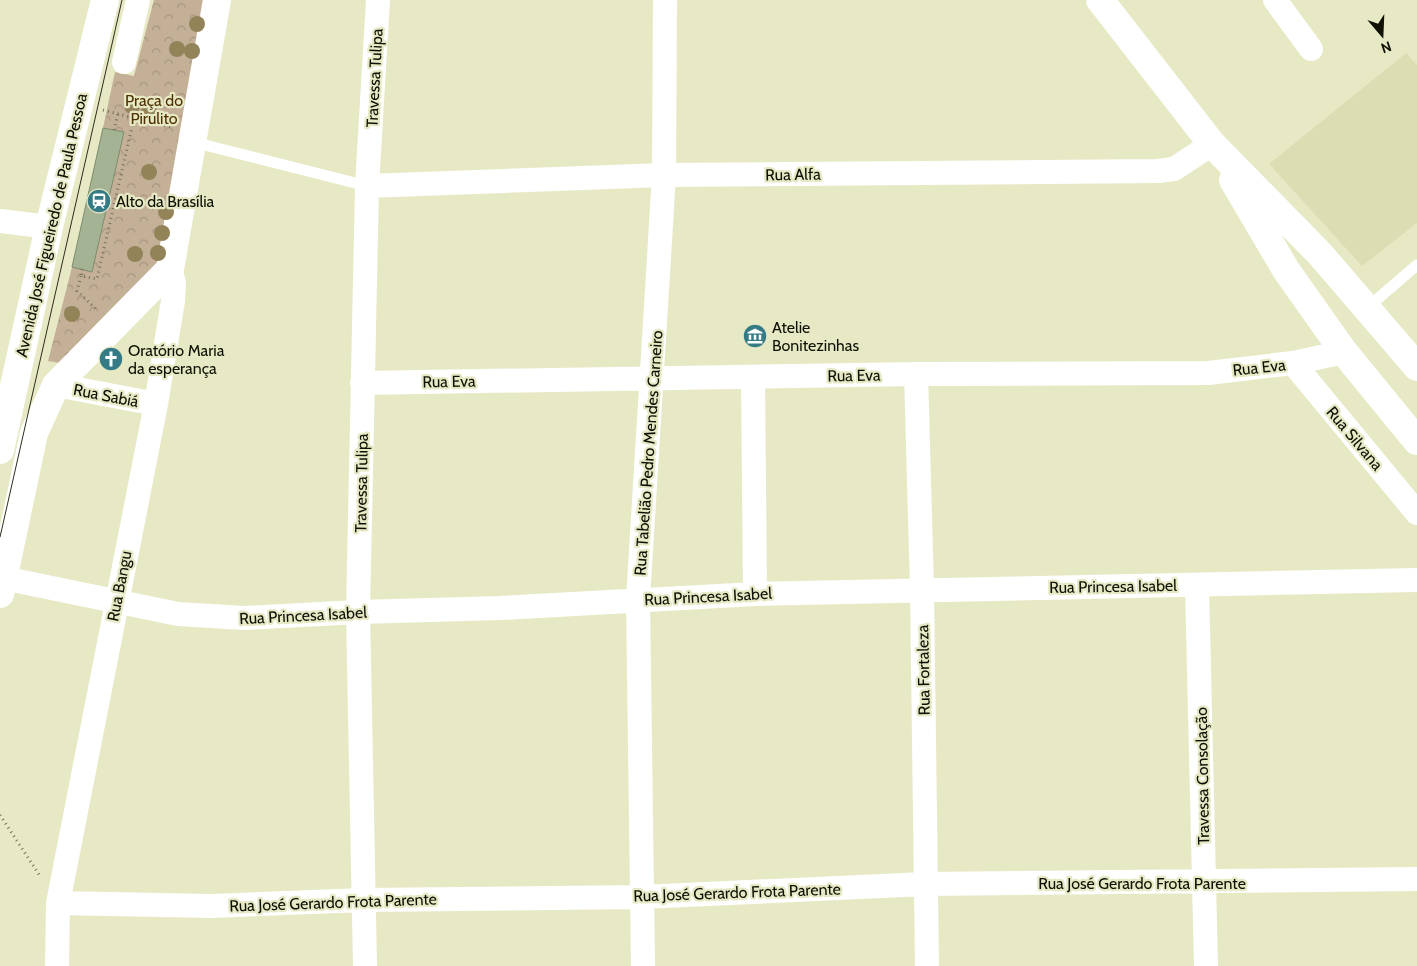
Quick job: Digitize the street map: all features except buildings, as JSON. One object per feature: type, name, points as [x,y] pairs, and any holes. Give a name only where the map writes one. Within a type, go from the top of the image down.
[{"type":"main road","name":"Avenida José Figueiredo de Paula Pessoa","points":[[0,450],[7,387],[105,0]]},
{"type":"main road","points":[[1,586],[34,433],[56,385],[170,269],[217,0]]},
{"type":"main road","points":[[1100,0],[1212,144],[1320,254],[1416,364]]},
{"type":"main road","points":[[1212,144],[1286,270],[1344,352],[1417,440]]},
{"type":"street","points":[[124,62],[138,0]]},
{"type":"street","name":"Travessa Tulipa","points":[[365,966],[358,612],[367,186],[378,0]]},
{"type":"street","name":"Rua Tabelião Pedro Mendes Carneiro","points":[[643,966],[638,600],[664,176],[666,0]]},
{"type":"street","points":[[1275,0],[1312,49]]},
{"type":"street","name":"Rua Alfa","points":[[367,186],[664,176],[1158,170],[1174,169],[1212,144]]},
{"type":"street","points":[[0,221],[49,227]]},
{"type":"street","name":"Rua Bangu","points":[[57,966],[58,903],[156,404],[174,302],[174,283],[170,269]]},
{"type":"street","name":"Rua Eva","points":[[362,383],[916,374],[1208,372],[1293,363],[1344,352]]},
{"type":"street","name":"Rua Silvana","points":[[1293,363],[1417,513]]},
{"type":"street","name":"Rua Fortaleza","points":[[916,374],[922,589],[927,966]]},
{"type":"street","points":[[753,377],[755,594]]},
{"type":"street","name":"Rua Sabiá","points":[[56,385],[156,404]]},
{"type":"street","name":"Rua Princesa Isabel","points":[[1,586],[116,601],[178,614],[244,618],[358,612],[501,608],[755,594],[1417,580]]},
{"type":"street","name":"Travessa Consolação","points":[[1197,585],[1206,966]]},
{"type":"street","name":"Rua José Gerardo Frota Parente","points":[[58,903],[212,906],[364,900],[641,897],[925,884],[1204,883],[1417,879]]},
{"type":"lane","points":[[194,138],[367,186]]},
{"type":"lane","points":[[1367,308],[1417,266]]},
{"type":"path","points":[[79,104],[134,118],[194,138]]},
{"type":"path","points":[[114,130],[118,114]]},
{"type":"path","points":[[81,276],[97,280],[134,118]]},
{"type":"path","points":[[77,291],[82,269]]},
{"type":"path","points":[[0,815],[58,903]]},
{"type":"shaded area","points":[[1406,53],[1417,65],[1417,223],[1362,266],[1269,164]]},
{"type":"green space","name":"Praça do Pirulito","points":[[154,0],[212,0],[165,261],[60,363],[48,361],[72,267],[91,271],[124,132],[103,128],[115,72],[134,76]]},
{"type":"tram line","points":[[0,537],[122,0]]},
{"type":"place","name":"Alto da Brasília","points":[[99,201]]},
{"type":"place","name":"Atelie Bonitezinhas","points":[[755,336]]},
{"type":"place","name":"Oratório Maria da esperança","points":[[111,359]]}]
